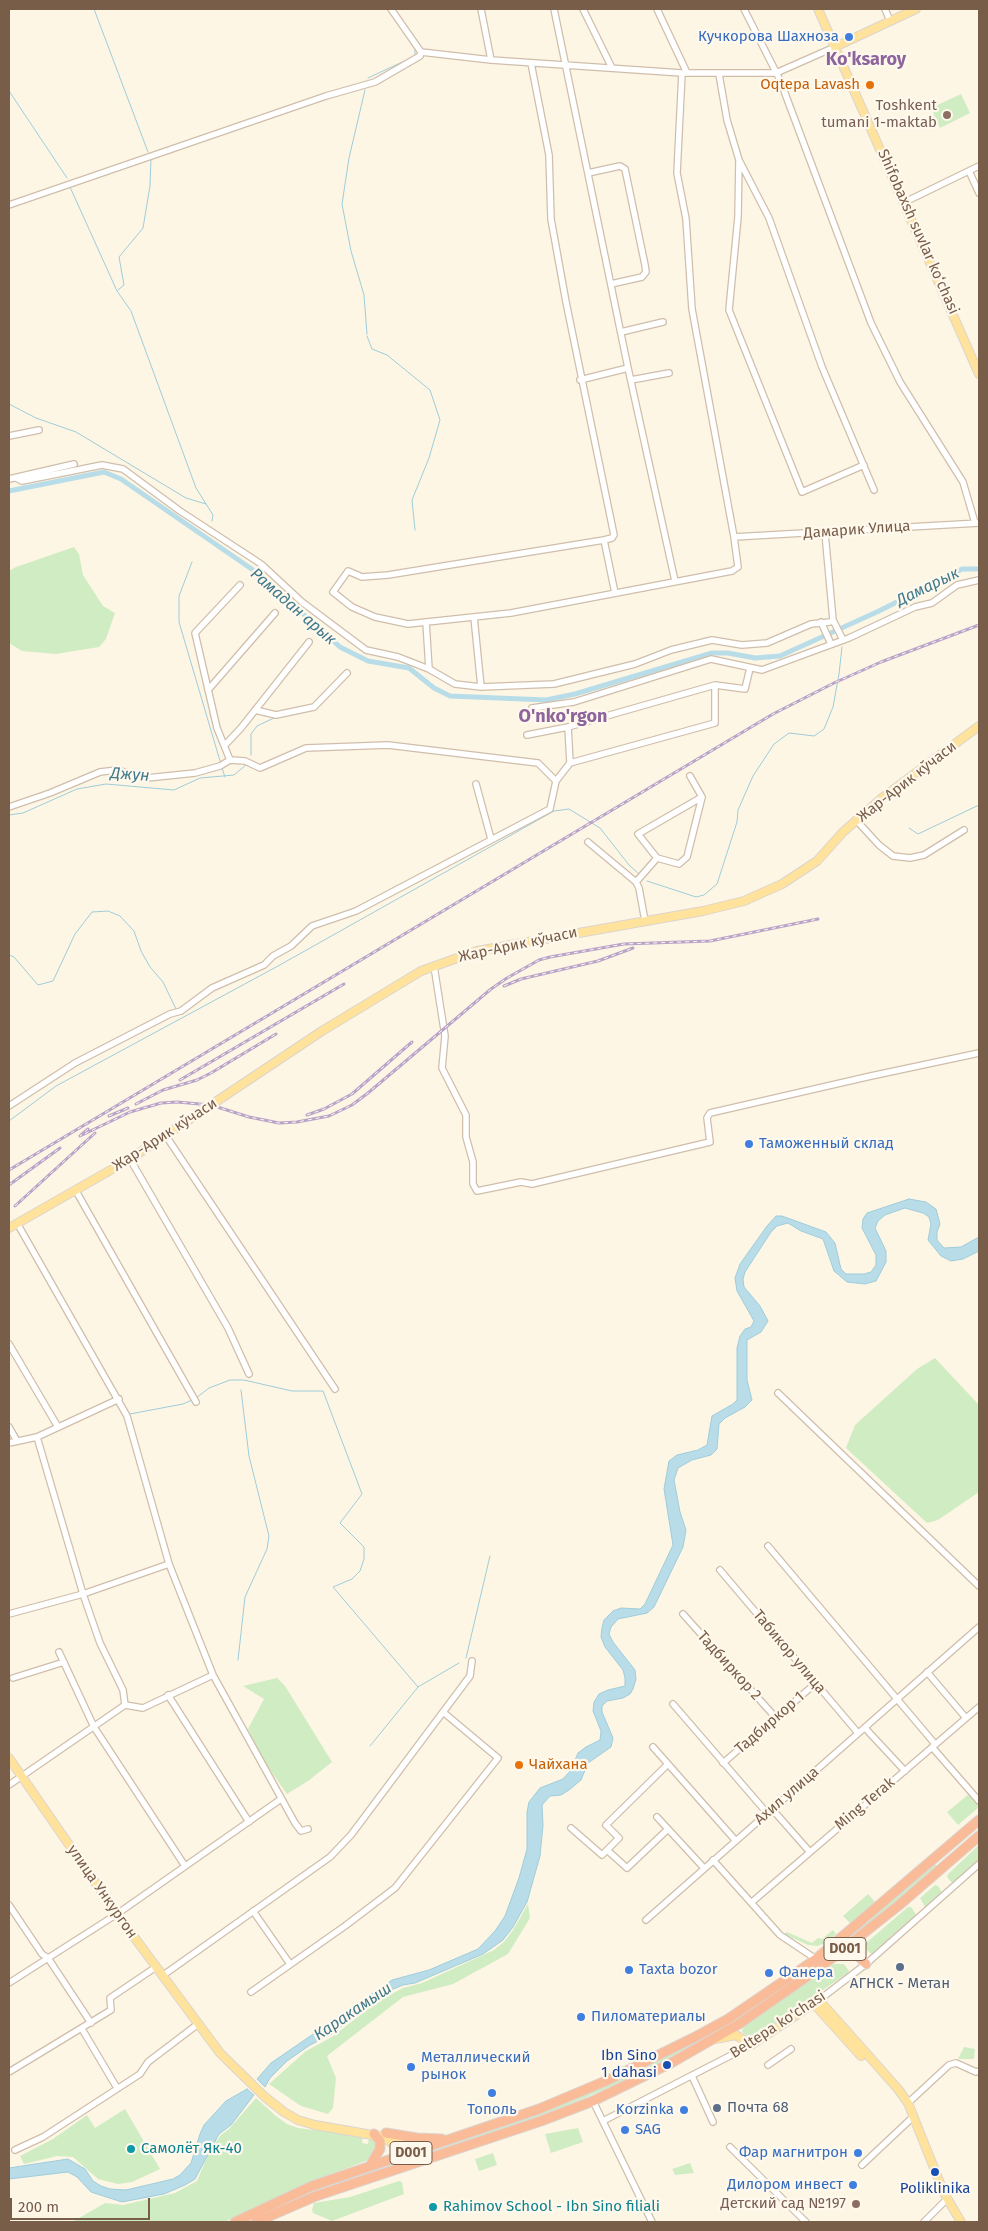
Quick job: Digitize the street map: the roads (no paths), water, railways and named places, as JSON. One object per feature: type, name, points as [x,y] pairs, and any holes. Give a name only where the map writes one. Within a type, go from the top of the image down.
[{"type":"highway","name":"D001","points":[[235,2222],[312,2186],[539,2109],[666,2052],[728,2018],[816,1959],[979,1820]]},
{"type":"highway","name":"D001","points":[[256,2222],[316,2196],[535,2124],[593,2100],[715,2039],[849,1946],[946,1866],[979,1836]]},
{"type":"highway","points":[[938,1856],[946,1866]]},
{"type":"highway","points":[[849,1946],[866,1964]]},
{"type":"highway","points":[[386,2133],[417,2138],[452,2139]]},
{"type":"highway","points":[[370,2166],[380,2149],[380,2141],[374,2134]]},
{"type":"highway","points":[[312,2186],[316,2196]]},
{"type":"main road","name":"Shifobaxsh suvlar ko‘chasi","points":[[818,9],[905,202],[979,374]]},
{"type":"main road","points":[[835,47],[916,9]]},
{"type":"main road","name":"Жар-Арик кўчаси","points":[[9,1228],[130,1159],[380,994],[434,966],[477,950],[645,921],[744,901],[776,888],[817,861],[856,820],[882,798],[979,726]]},
{"type":"main road","name":"улица Ункургон","points":[[9,1758],[20,1777],[117,1914],[198,2024],[243,2074],[266,2096]]},
{"type":"main road","points":[[816,2002],[898,2089],[908,2103],[945,2200],[956,2222]]},
{"type":"main road","points":[[816,2002],[893,2090],[912,2117]]},
{"type":"main road","name":"Beltepa ko'chasi","points":[[751,2045],[816,2002]]},
{"type":"main road","points":[[736,2036],[739,2024]]},
{"type":"main road","points":[[715,2039],[736,2036],[751,2045]]},
{"type":"main road","points":[[266,2096],[284,2109],[306,2120],[386,2133],[398,2141],[407,2166]]},
{"type":"main road","points":[[266,2096],[284,2112],[306,2123],[374,2134],[391,2140],[404,2155]]},
{"type":"main road","points":[[945,2200],[961,2222]]},
{"type":"street","points":[[391,9],[421,52],[491,60],[684,73],[776,73],[835,47]]},
{"type":"street","points":[[480,9],[491,60]]},
{"type":"street","points":[[554,9],[630,380],[675,581]]},
{"type":"street","points":[[583,9],[612,68]]},
{"type":"street","points":[[531,63],[549,155],[551,219],[580,380],[614,535],[612,538],[604,540],[388,575],[362,577],[348,571],[333,591],[334,594],[352,607],[375,617],[408,624],[512,613],[732,571],[738,567],[692,309],[686,219],[677,173],[684,73],[657,9]]},
{"type":"street","points":[[744,9],[780,80],[871,323],[900,382],[963,482],[977,523]]},
{"type":"street","points":[[885,9],[890,21]]},
{"type":"street","points":[[9,205],[326,96],[375,82],[420,56],[421,52]]},
{"type":"street","points":[[719,74],[727,120],[739,160],[769,218],[822,367],[874,490]]},
{"type":"street","points":[[739,160],[738,217],[729,310],[802,492],[864,465]]},
{"type":"street","points":[[588,173],[620,166],[625,169],[637,226],[646,272],[642,277],[611,284]]},
{"type":"street","points":[[905,202],[979,166]]},
{"type":"street","points":[[969,171],[979,193]]},
{"type":"street","points":[[621,332],[663,322]]},
{"type":"street","points":[[580,380],[628,368]]},
{"type":"street","points":[[630,380],[669,373]]},
{"type":"street","points":[[9,436],[39,430]]},
{"type":"street","points":[[9,479],[74,464]]},
{"type":"street","points":[[16,478],[22,481],[102,464],[122,469],[180,511],[261,564],[302,602],[366,650],[398,658],[429,669],[455,684],[481,687],[554,684],[635,664],[671,650],[712,640],[742,645],[767,643],[821,622],[833,620]]},
{"type":"street","name":"Дамарик Улица","points":[[734,537],[977,523]]},
{"type":"street","points":[[825,533],[833,620],[843,640]]},
{"type":"street","points":[[604,540],[615,593]]},
{"type":"street","points":[[532,708],[574,702],[711,659],[762,670],[843,640],[915,607],[932,603],[957,585],[979,580]]},
{"type":"street","points":[[230,760],[217,728],[195,633],[240,585]]},
{"type":"street","points":[[208,690],[275,613]]},
{"type":"street","points":[[474,617],[481,687]]},
{"type":"street","points":[[426,622],[429,669]]},
{"type":"street","points":[[821,622],[831,644]]},
{"type":"street","points":[[225,745],[309,642]]},
{"type":"street","points":[[527,735],[568,727],[715,685],[745,690],[750,668]]},
{"type":"street","points":[[255,710],[276,715],[314,707],[347,673]]},
{"type":"street","points":[[9,1106],[75,1063],[177,1012],[212,988],[264,964],[273,956],[292,946],[312,926],[356,911],[550,809],[556,781],[570,763],[715,723],[715,685]]},
{"type":"street","points":[[568,727],[570,763]]},
{"type":"street","points":[[9,806],[68,786],[100,772],[117,770],[147,778],[195,773],[220,766],[230,760],[245,761],[260,768],[306,748],[388,745],[538,763],[556,781]]},
{"type":"street","points":[[690,776],[702,797],[687,857],[679,864],[657,858],[638,834],[702,797]]},
{"type":"street","points":[[476,784],[491,840]]},
{"type":"street","points":[[856,820],[879,845],[893,856],[910,858],[924,856],[964,830]]},
{"type":"street","points":[[588,842],[636,882],[639,888],[645,921]]},
{"type":"street","points":[[636,882],[657,858]]},
{"type":"street","points":[[434,966],[445,1036],[442,1068],[466,1115],[466,1137],[473,1162],[473,1184],[477,1191],[521,1182],[532,1184],[710,1142],[707,1118],[710,1113],[871,1076],[979,1054]]},
{"type":"street","points":[[166,1136],[335,1389]]},
{"type":"street","points":[[130,1159],[228,1328],[249,1374]]},
{"type":"street","points":[[76,1190],[196,1402]]},
{"type":"street","points":[[17,1223],[128,1416],[169,1564],[213,1675],[281,1799],[301,1831],[308,1829]]},
{"type":"street","points":[[9,1344],[58,1427]]},
{"type":"street","points":[[778,1393],[979,1586]]},
{"type":"street","points":[[9,1443],[37,1437],[118,1399]]},
{"type":"street","points":[[9,1427],[17,1441]]},
{"type":"street","points":[[37,1437],[83,1594],[100,1642],[123,1690],[125,1705]]},
{"type":"street","points":[[768,1546],[897,1700],[979,1802]]},
{"type":"street","points":[[9,1614],[83,1594],[169,1564]]},
{"type":"street","name":"Табикор улица","points":[[720,1570],[858,1734]]},
{"type":"street","name":"Тадбиркор 2","points":[[683,1614],[776,1718]]},
{"type":"street","name":"Ахил улица","points":[[646,1920],[979,1627]]},
{"type":"street","points":[[59,1652],[94,1727],[185,1866]]},
{"type":"street","points":[[162,1976],[330,1857],[352,1835],[470,1676],[472,1661]]},
{"type":"street","points":[[13,1678],[64,1662]]},
{"type":"street","points":[[927,1672],[966,1718]]},
{"type":"street","points":[[9,1785],[125,1705],[142,1708],[213,1675]]},
{"type":"street","name":"Тадбиркор 1","points":[[723,1763],[816,1683]]},
{"type":"street","points":[[168,1695],[249,1822]]},
{"type":"street","points":[[673,1704],[723,1763],[809,1851]]},
{"type":"street","name":"Ming Terak","points":[[752,1902],[809,1851],[979,1707]]},
{"type":"street","points":[[251,1992],[394,1888],[498,1758],[443,1712]]},
{"type":"street","points":[[865,1728],[905,1771]]},
{"type":"street","points":[[653,1747],[736,1841]]},
{"type":"street","points":[[572,1828],[602,1855],[619,1838],[606,1825],[668,1764]]},
{"type":"street","points":[[9,1983],[117,1914],[281,1799]]},
{"type":"street","points":[[657,1817],[704,1868]]},
{"type":"street","points":[[607,1850],[627,1868],[668,1829]]},
{"type":"street","points":[[713,1860],[780,1935],[816,1959]]},
{"type":"street","name":"Beltepa ko'chasi","points":[[816,2002],[866,1964],[979,1864]]},
{"type":"street","points":[[9,1905],[42,1954],[48,1958],[91,2023]]},
{"type":"street","points":[[253,1912],[290,1964]]},
{"type":"street","points":[[9,2072],[111,2010],[110,1998],[156,1967]]},
{"type":"street","points":[[15,2150],[43,2137],[140,2074],[148,2062],[198,2024]]},
{"type":"street","points":[[82,2029],[117,2088]]},
{"type":"street","name":"Beltepa ko'chasi","points":[[603,2121],[751,2045]]},
{"type":"street","points":[[768,2065],[791,2049]]},
{"type":"street","points":[[908,2103],[949,2065],[956,2063],[976,2072],[979,2071]]},
{"type":"street","points":[[692,2076],[713,2122]]},
{"type":"street","points":[[593,2100],[652,2222]]},
{"type":"street","points":[[862,2165],[912,2117]]},
{"type":"street","points":[[730,2147],[806,2222]]},
{"type":"street","points":[[924,2222],[945,2200]]},
{"type":"water","name":"Каракамыш","points":[[909,1199],[926,1202],[936,1209],[940,1224],[937,1240],[944,1248],[961,1247],[979,1237],[979,1251],[963,1259],[951,1261],[941,1256],[928,1240],[931,1224],[929,1217],[923,1213],[905,1208],[885,1215],[878,1221],[875,1228],[886,1251],[886,1262],[876,1281],[865,1284],[847,1282],[834,1271],[823,1239],[801,1231],[788,1223],[777,1226],[771,1232],[745,1272],[743,1279],[744,1287],[760,1306],[768,1321],[761,1332],[747,1340],[747,1380],[752,1400],[745,1407],[725,1418],[719,1424],[717,1449],[711,1455],[692,1460],[678,1468],[674,1480],[680,1512],[686,1530],[683,1547],[654,1607],[647,1613],[618,1619],[611,1627],[609,1634],[635,1670],[636,1679],[633,1689],[630,1694],[623,1698],[607,1701],[602,1706],[602,1712],[613,1738],[611,1747],[588,1763],[581,1780],[561,1795],[550,1796],[542,1805],[543,1825],[540,1856],[527,1902],[513,1927],[503,1940],[483,1954],[415,1983],[391,1990],[374,2000],[332,2034],[310,2045],[287,2061],[270,2078],[265,2087],[257,2079],[271,2063],[392,1980],[429,1970],[478,1949],[495,1931],[505,1916],[527,1849],[527,1812],[529,1802],[540,1788],[563,1779],[571,1770],[578,1753],[600,1740],[601,1731],[593,1711],[594,1702],[599,1694],[625,1686],[623,1670],[605,1647],[601,1637],[602,1628],[604,1620],[613,1611],[621,1608],[640,1609],[645,1604],[673,1545],[664,1489],[669,1461],[677,1455],[698,1450],[707,1445],[712,1416],[737,1400],[737,1348],[740,1336],[745,1329],[751,1327],[754,1321],[737,1291],[735,1278],[740,1264],[767,1226],[776,1216],[782,1216],[826,1232],[835,1243],[841,1269],[846,1274],[864,1274],[871,1272],[876,1265],[876,1255],[862,1228],[863,1219],[867,1213]]},
{"type":"water","points":[[247,2089],[254,2095],[231,2125],[219,2134],[195,2179],[164,2194],[122,2202],[91,2192],[77,2177],[68,2172],[9,2179],[9,2168],[68,2159],[85,2169],[93,2181],[110,2189],[126,2190],[173,2179],[180,2175],[191,2163],[204,2125],[226,2101]]},
{"type":"waterway","points":[[94,9],[148,152]]},
{"type":"waterway","points":[[368,78],[415,56],[415,49]]},
{"type":"waterway","points":[[365,90],[349,158],[342,204],[351,251],[364,295],[367,334]]},
{"type":"waterway","points":[[9,91],[67,178]]},
{"type":"waterway","points":[[118,290],[124,285],[119,257],[143,228],[150,186],[151,159]]},
{"type":"waterway","points":[[70,187],[117,291],[131,311],[196,488],[213,515],[212,521]]},
{"type":"waterway","points":[[367,336],[372,349],[387,355],[430,390],[440,420],[429,458],[412,500],[415,530]]},
{"type":"waterway","points":[[9,404],[36,418],[76,432],[186,498],[206,504]]},
{"type":"waterway","name":"Рамадан арык","points":[[9,491],[104,472],[121,479],[256,572],[340,647],[368,661],[409,668],[434,688],[450,696],[546,700],[575,694],[712,653],[728,653],[755,658],[780,656],[879,611],[962,569],[979,569]]},
{"type":"waterway","points":[[192,562],[179,596],[179,622],[220,761]]},
{"type":"waterway","points":[[647,881],[696,897],[704,895],[717,884],[737,822],[738,810],[753,776],[774,744],[789,733],[814,736],[824,729],[833,707],[842,647]]},
{"type":"waterway","name":"Джун","points":[[251,755],[251,734],[257,726],[276,717]]},
{"type":"waterway","name":"Джун","points":[[9,815],[23,813],[77,789],[106,784],[174,790],[200,778],[234,775],[247,764]]},
{"type":"waterway","name":"Джун","points":[[222,768],[225,777]]},
{"type":"waterway","points":[[909,828],[918,834],[979,805]]},
{"type":"waterway","points":[[9,1121],[56,1086],[278,966],[554,811],[569,809],[600,828],[629,865],[639,874]]},
{"type":"waterway","points":[[9,955],[14,957],[38,985],[53,981],[75,934],[92,912],[108,911],[120,916],[134,931],[141,951],[150,967],[163,982],[177,1011]]},
{"type":"waterway","points":[[196,1398],[209,1388],[230,1380],[244,1380],[292,1391],[323,1391],[362,1494],[340,1523],[364,1547],[364,1559],[360,1571],[352,1579],[333,1587],[418,1687]]},
{"type":"waterway","points":[[238,1660],[245,1597],[267,1549],[269,1536],[249,1456],[241,1390]]},
{"type":"waterway","points":[[130,1414],[183,1404],[192,1400]]},
{"type":"waterway","points":[[466,1658],[490,1556]]},
{"type":"waterway","points":[[370,1746],[418,1687],[459,1663]]},
{"type":"railway","points":[[9,1170],[773,714],[881,662],[979,625]]},
{"type":"railway","points":[[88,1129],[80,1136],[130,1112],[161,1103],[177,1102],[211,1105],[249,1117],[279,1123],[297,1122],[329,1116],[352,1105],[368,1093],[491,989],[539,960],[624,944],[710,941],[818,919]]},
{"type":"railway","points":[[504,986],[521,979],[598,961],[633,948]]},
{"type":"railway","points":[[180,1080],[344,984]]},
{"type":"railway","points":[[136,1104],[163,1090],[197,1080],[276,1034]]},
{"type":"railway","points":[[307,1115],[324,1109],[352,1094],[412,1042]]},
{"type":"railway","points":[[109,1116],[128,1108]]},
{"type":"railway","points":[[15,1206],[95,1133]]},
{"type":"railway","points":[[9,1185],[60,1148]]},
{"type":"place","name":"Кучкорова Шахноза","points":[[849,37]]},
{"type":"place","name":"Oqtepa Lavash","points":[[870,85]]},
{"type":"place","name":"Toshkent tumani 1-maktab","points":[[947,115]]},
{"type":"place","name":"Таможенный склад","points":[[749,1144]]},
{"type":"place","name":"Чайхана","points":[[519,1765]]},
{"type":"place","name":"АГНСК - Метан","points":[[900,1967]]},
{"type":"place","name":"Taxta bozor","points":[[629,1970]]},
{"type":"place","name":"Фанера","points":[[769,1973]]},
{"type":"place","name":"Пиломатериалы","points":[[581,2017]]},
{"type":"place","name":"Ibn Sino 1 dahasi","points":[[667,2065]]},
{"type":"place","name":"Металлический рынок","points":[[411,2067]]},
{"type":"place","name":"Тополь","points":[[492,2093]]},
{"type":"place","name":"Почта 68","points":[[717,2108]]},
{"type":"place","name":"Korzinka","points":[[684,2110]]},
{"type":"place","name":"SAG","points":[[625,2130]]},
{"type":"place","name":"Самолёт Як-40","points":[[131,2149]]},
{"type":"place","name":"Фар магнитрон","points":[[858,2153]]},
{"type":"place","name":"Poliklinika","points":[[935,2172]]},
{"type":"place","name":"Дилором инвест","points":[[853,2185]]},
{"type":"place","name":"Детский сад №197","points":[[856,2204]]},
{"type":"place","name":"Rahimov School - Ibn Sino filiali","points":[[433,2207]]},
{"type":"district","name":"Ko'ksaroy","points":[[866,60]]},
{"type":"district","name":"O'nko'rgon","points":[[563,717]]},
{"type":"water label","name":"Дамарык","points":[[928,587]]}]
